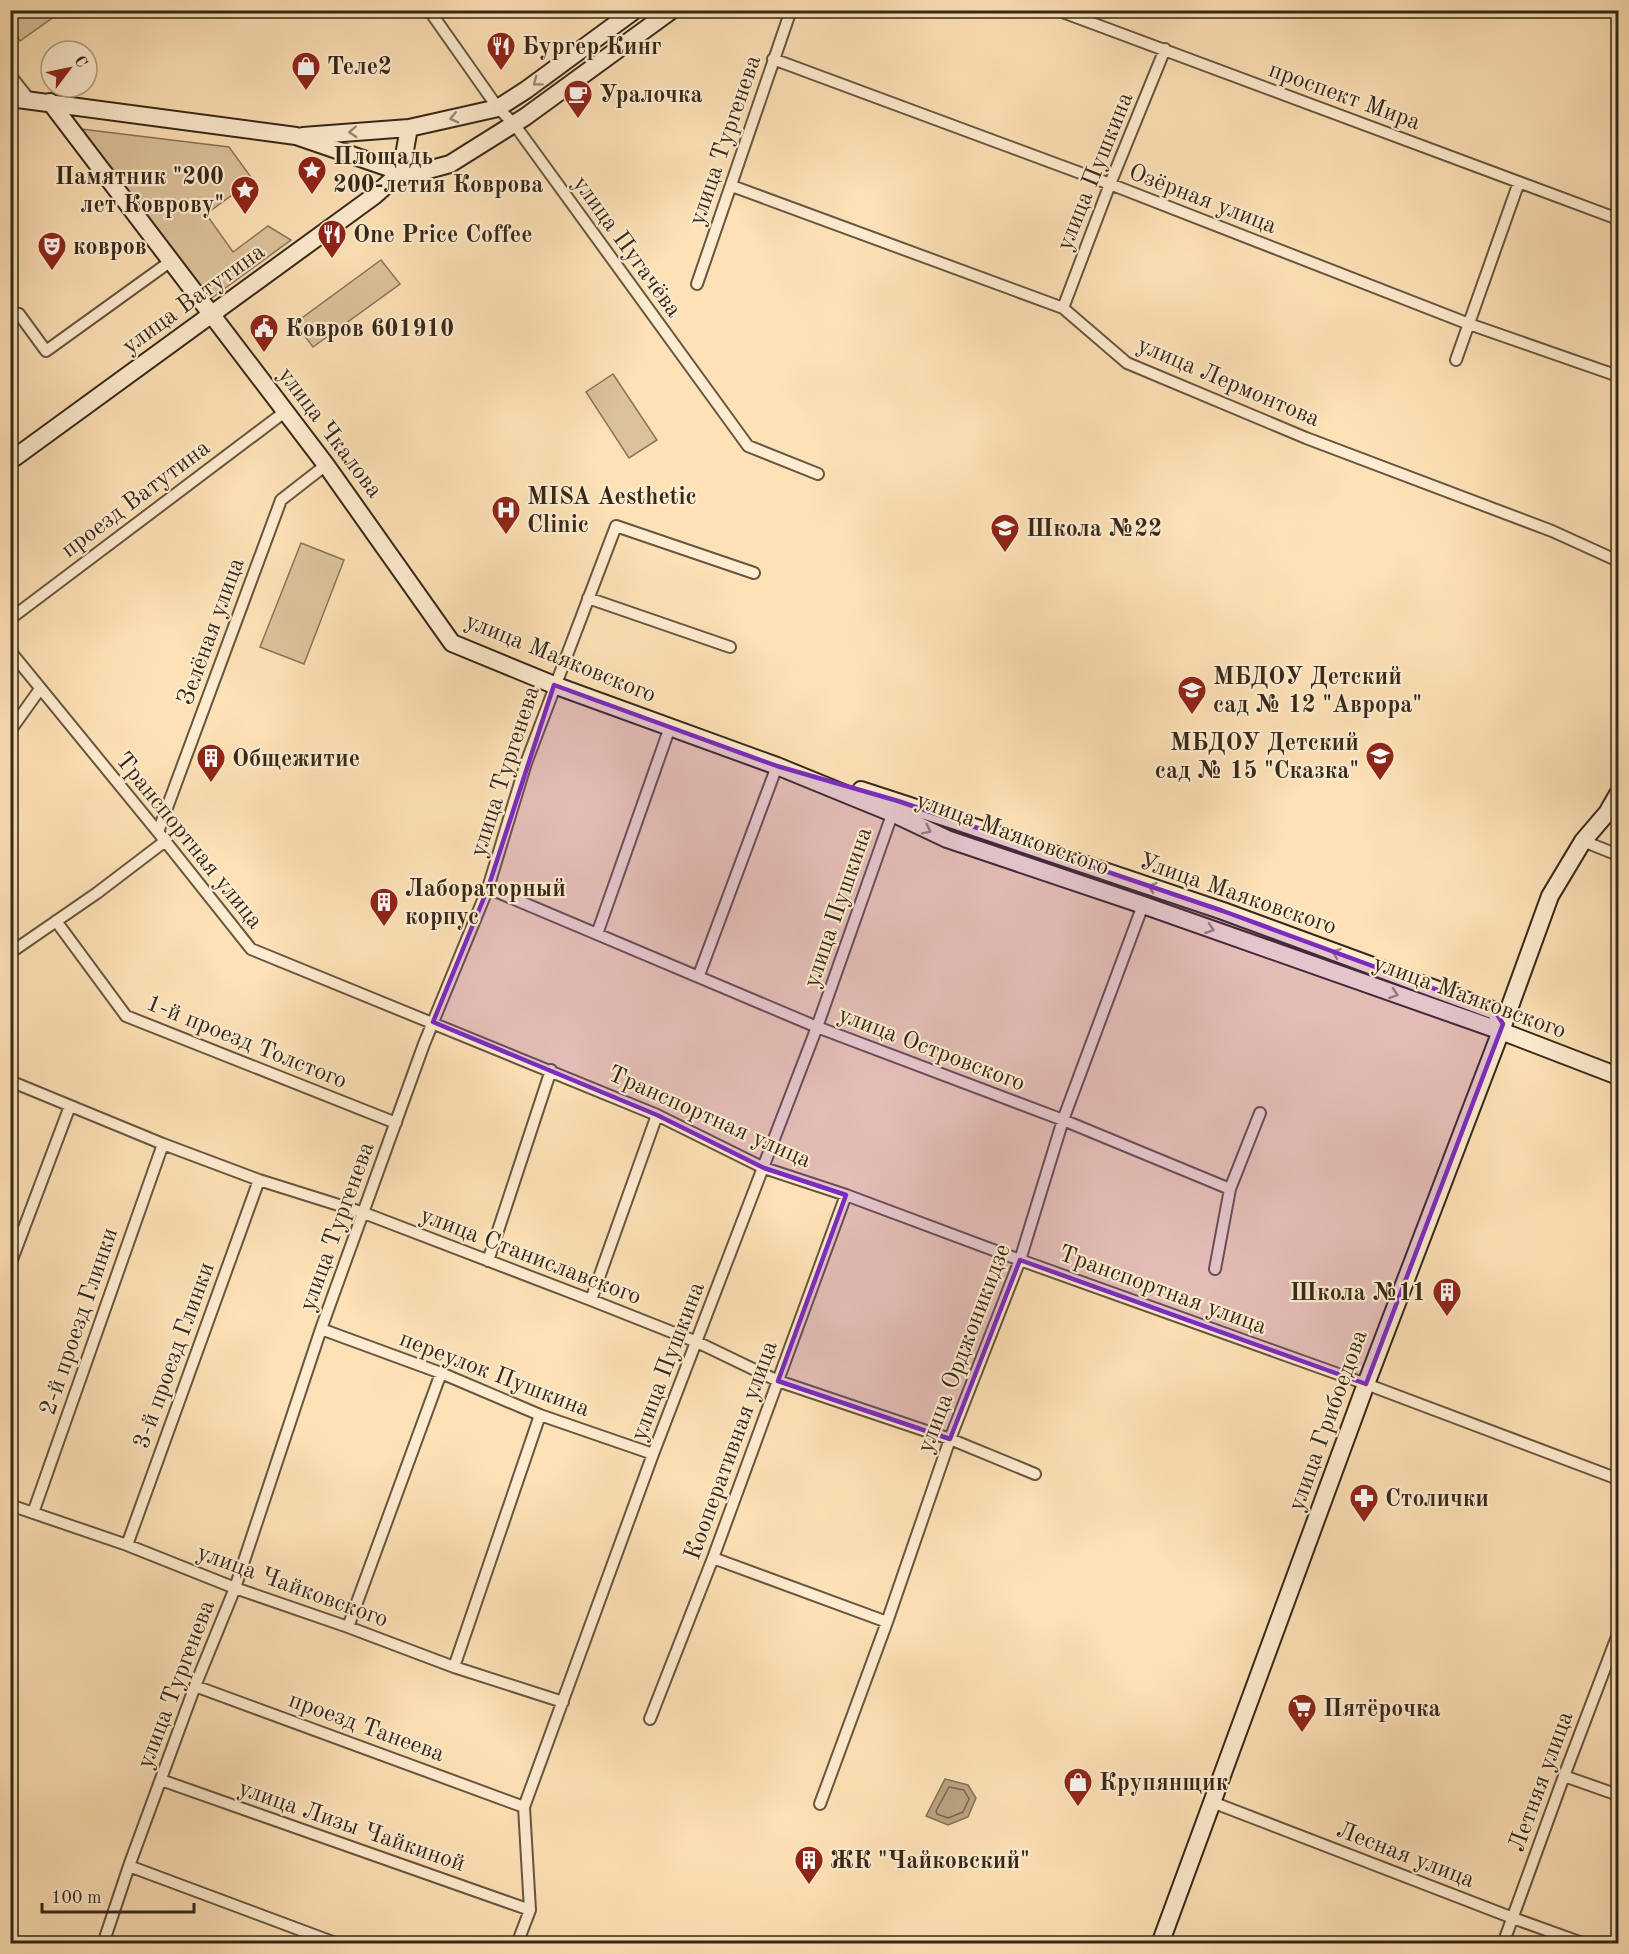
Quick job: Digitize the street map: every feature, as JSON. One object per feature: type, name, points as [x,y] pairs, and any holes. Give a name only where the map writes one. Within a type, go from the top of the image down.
[{"type":"street","name":"улица Пугачёва","points":[[429,10],[498,108],[514,124],[748,446],[818,474]]},
{"type":"street","points":[[296,136],[409,128],[498,108],[635,10]]},
{"type":"street","points":[[10,98],[296,136],[401,172],[428,170],[450,164],[514,124],[672,10]]},
{"type":"street","name":"улица Тургенева","points":[[698,284],[791,10]]},
{"type":"street","name":"проспект Мира","points":[[1057,11],[1165,49],[1618,219]]},
{"type":"street","name":"улица Пушкина","points":[[1063,308],[1165,49]]},
{"type":"street","name":"Озёрная улица","points":[[773,59],[1110,184],[1469,324],[1618,376]]},
{"type":"street","points":[[10,75],[30,100]]},
{"type":"street","name":"улица Чкалова","points":[[50,102],[286,411],[418,593]]},
{"type":"street","points":[[401,172],[409,128]]},
{"type":"street","name":"улица Ватутина","points":[[10,461],[374,196],[401,172]]},
{"type":"street","points":[[1456,360],[1519,182]]},
{"type":"street","name":"улица Лермонтова","points":[[732,186],[1063,308],[1127,363],[1306,438],[1552,531],[1618,561]]},
{"type":"street","points":[[10,320],[19,314],[46,351],[171,261]]},
{"type":"street","name":"проезд Ватутина","points":[[10,619],[286,411]]},
{"type":"street","name":"Зелёная улица","points":[[158,831],[281,500],[326,465]]},
{"type":"street","name":"улица Тургенева","points":[[103,1944],[195,1686],[235,1588],[321,1329],[433,1022],[488,888],[526,763],[616,526],[754,573]]},
{"type":"street","name":"улица Маяковского","points":[[418,593],[452,643],[554,685],[895,807],[946,839],[1502,1028],[1618,1076]]},
{"type":"street","points":[[588,598],[730,647]]},
{"type":"street","name":"Транспортная улица","points":[[10,651],[158,831],[164,842],[251,949],[657,1114],[764,1168],[846,1195],[1366,1384],[1618,1479]]},
{"type":"street","points":[[10,730],[40,689]]},
{"type":"street","points":[[597,934],[670,728]]},
{"type":"street","points":[[699,975],[777,766]]},
{"type":"street","name":"улица Грибоедова","points":[[1160,1944],[1366,1384],[1550,896],[1583,841],[1607,813],[1618,794]]},
{"type":"street","name":"улица Пушкина","points":[[517,1944],[530,1910],[524,1807],[654,1454],[817,1027],[895,807]]},
{"type":"street","name":"Улица Маяковского","points":[[895,807],[1223,911],[1481,1005],[1495,1011],[1502,1028]]},
{"type":"street","points":[[1583,841],[1618,855]]},
{"type":"street","points":[[10,953],[97,893],[164,842]]},
{"type":"street","name":"улица Островского","points":[[488,888],[699,975],[817,1027],[1063,1120],[1230,1189]]},
{"type":"street","name":"улица Орджоникидзе","points":[[820,1804],[887,1622],[950,1439],[1020,1260],[1063,1120],[1143,905]]},
{"type":"street","name":"1-й проезд Толстого","points":[[56,921],[126,1016],[396,1123]]},
{"type":"street","points":[[488,1261],[551,1070]]},
{"type":"street","name":"улица Станиславского","points":[[10,1081],[163,1144],[259,1180],[364,1214],[591,1300],[697,1342],[778,1381],[950,1439],[1035,1474]]},
{"type":"street","points":[[10,1264],[16,1234],[70,1106]]},
{"type":"street","points":[[1215,1269],[1230,1189],[1260,1113]]},
{"type":"street","points":[[591,1300],[657,1114]]},
{"type":"street","name":"2-й проезд Глинки","points":[[33,1513],[163,1144]]},
{"type":"street","name":"3-й проезд Глинки","points":[[127,1545],[259,1180]]},
{"type":"street","name":"Кооперативная улица","points":[[650,1719],[713,1558],[846,1195]]},
{"type":"street","name":"переулок Пушкина","points":[[321,1329],[441,1373],[540,1415],[654,1454]]},
{"type":"street","points":[[348,1627],[441,1373]]},
{"type":"street","points":[[454,1667],[540,1415]]},
{"type":"street","name":"улица Чайковского","points":[[10,1505],[127,1545],[235,1588],[454,1667],[562,1702]]},
{"type":"street","points":[[713,1558],[887,1622]]},
{"type":"street","name":"Летняя улица","points":[[1503,1944],[1618,1634]]},
{"type":"street","name":"проезд Танеева","points":[[195,1686],[524,1807]]},
{"type":"street","points":[[1564,1776],[1618,1795]]},
{"type":"street","name":"улица Лизы Чайкиной","points":[[161,1780],[530,1910]]},
{"type":"street","name":"Лесная улица","points":[[1212,1802],[1585,1944]]},
{"type":"street","points":[[129,1866],[338,1944]]},
{"type":"highlighted area","points":[[554,685],[777,766],[898,801],[1223,911],[1495,1011],[1503,1024],[1366,1384],[1020,1260],[950,1439],[778,1381],[846,1195],[764,1168],[657,1115],[433,1022],[488,888]]},
{"type":"shaded area","points":[[11,10],[62,11],[20,41],[11,28]]},
{"type":"shaded area","points":[[81,129],[229,147],[253,180],[206,214],[233,252],[268,226],[291,240],[209,300]]},
{"type":"shaded area","points":[[381,260],[400,284],[313,347],[295,323]]},
{"type":"shaded area","points":[[613,374],[657,440],[629,458],[586,392]]},
{"type":"shaded area","points":[[301,543],[344,560],[304,664],[260,647]]},
{"type":"water","points":[[945,1779],[968,1785],[976,1798],[968,1817],[948,1825],[926,1816]]},
{"type":"place","name":"Бургер Кинг","points":[[501,72]]},
{"type":"place","name":"Теле2","points":[[306,92]]},
{"type":"place","name":"Уралочка","points":[[578,120]]},
{"type":"place","name":"Площадь 200-летия Коврова","points":[[312,196]]},
{"type":"place","name":"Памятник \"200 лет Коврову\"","points":[[245,216]]},
{"type":"place","name":"One Price Coffee","points":[[332,260]]},
{"type":"place","name":"ковров","points":[[52,272]]},
{"type":"place","name":"Ковров 601910","points":[[264,354]]},
{"type":"place","name":"MISA Aesthetic Clinic","points":[[506,536]]},
{"type":"place","name":"Школа №22","points":[[1005,554]]},
{"type":"place","name":"МБДОУ Детский сад № 12 \"Аврора\"","points":[[1192,716]]},
{"type":"place","name":"МБДОУ Детский сад № 15 \"Сказка\"","points":[[1380,782]]},
{"type":"place","name":"Общежитие","points":[[211,784]]},
{"type":"place","name":"Лабораторный корпус","points":[[384,928]]},
{"type":"place","name":"Школа №11","points":[[1447,1318]]},
{"type":"place","name":"Столички","points":[[1364,1524]]},
{"type":"place","name":"Пятёрочка","points":[[1302,1734]]},
{"type":"place","name":"Крупянщик","points":[[1078,1808]]},
{"type":"place","name":"ЖК \"Чайковский\"","points":[[809,1886]]}]
